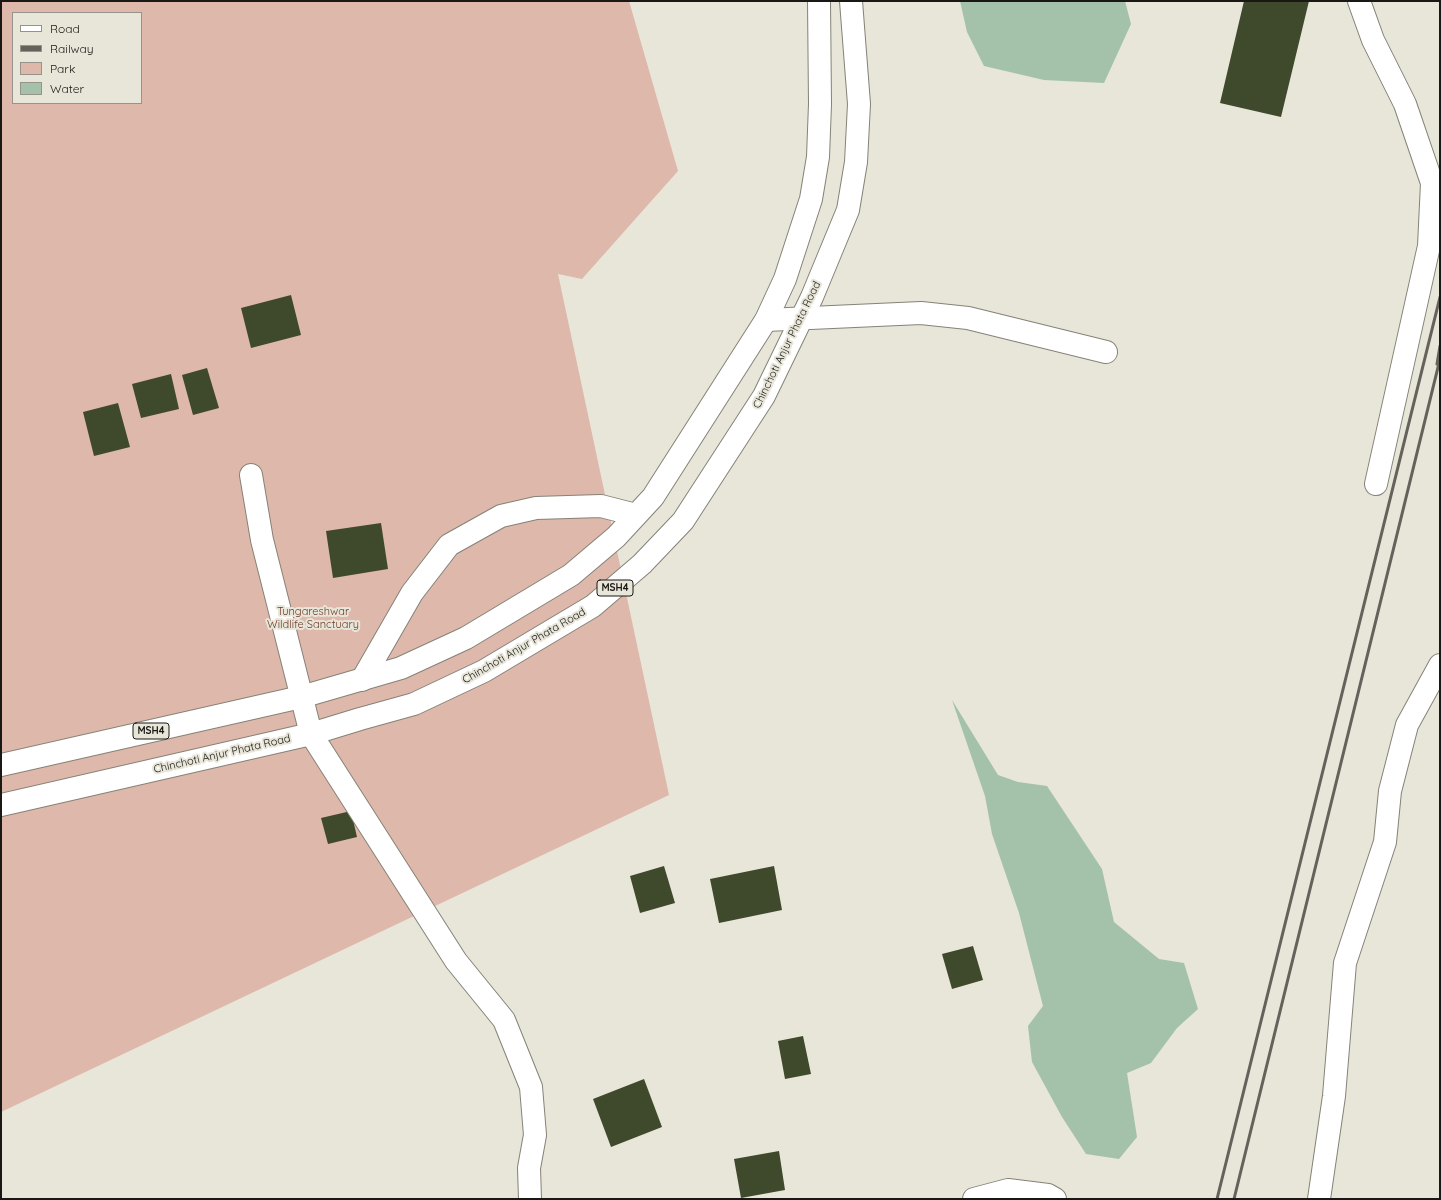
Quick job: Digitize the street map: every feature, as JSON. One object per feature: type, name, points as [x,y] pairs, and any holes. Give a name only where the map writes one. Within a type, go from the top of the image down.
[{"type":"main road","name":"MSH4","points":[[1,765],[301,697],[401,668],[466,638],[558,583],[571,575],[616,536],[653,497],[766,320],[785,278],[811,199],[818,158],[820,104],[819,1]]},
{"type":"main road","name":"Chinchoti Anjur Phata Road","points":[[1,805],[311,734],[414,704],[484,672],[593,606],[642,564],[683,520],[764,396],[801,319],[848,210],[856,162],[859,104],[851,1]]},
{"type":"main road","points":[[1359,1],[1373,40],[1405,104],[1432,183],[1429,246],[1376,484]]},
{"type":"main road","points":[[766,320],[921,313],[960,317],[1106,352]]},
{"type":"main road","points":[[252,475],[262,540],[311,734],[456,961],[504,1020],[531,1087],[535,1135],[529,1168],[530,1199]]},
{"type":"main road","points":[[362,680],[412,593],[450,545],[500,516],[536,508],[601,506],[636,515]]},
{"type":"main road","points":[[1319,1199],[1334,1096],[1345,963],[1385,842],[1390,791],[1407,725],[1440,665]]},
{"type":"main road","points":[[974,1199],[1008,1190],[1048,1195],[1055,1199]]},
{"type":"green space","name":"Tungareshwar Wildlife Sanctuary","points":[[1,1],[629,1],[678,171],[582,279],[558,274],[669,795],[1,1112]]},
{"type":"water","points":[[960,1],[1125,1],[1131,24],[1104,83],[1044,80],[984,66],[967,32]]},
{"type":"water","points":[[952,700],[998,775],[1018,782],[1047,786],[1102,869],[1114,922],[1159,959],[1184,963],[1198,1009],[1177,1028],[1151,1063],[1127,1073],[1137,1137],[1119,1159],[1086,1154],[1062,1117],[1032,1062],[1028,1026],[1043,1006],[1019,913],[992,834],[985,796]]},
{"type":"building","points":[[1244,1],[1309,1],[1281,117],[1220,103]]},
{"type":"building","points":[[291,295],[301,335],[251,348],[241,308]]},
{"type":"building","points":[[207,368],[219,408],[193,415],[182,375]]},
{"type":"building","points":[[171,374],[179,409],[141,418],[132,384]]},
{"type":"building","points":[[118,403],[130,447],[94,456],[83,412]]},
{"type":"building","points":[[381,523],[388,569],[333,578],[326,531]]},
{"type":"building","points":[[351,811],[357,837],[328,844],[321,818]]},
{"type":"building","points":[[664,866],[675,903],[640,913],[630,876]]},
{"type":"building","points":[[774,866],[782,910],[719,923],[710,879]]},
{"type":"building","points":[[973,946],[983,980],[952,989],[942,954]]},
{"type":"building","points":[[803,1036],[811,1074],[785,1079],[778,1041]]},
{"type":"building","points":[[644,1079],[662,1127],[611,1147],[593,1099]]},
{"type":"building","points":[[779,1151],[785,1190],[741,1198],[734,1159]]},
{"type":"railway","points":[[1217,1199],[1440,297]]},
{"type":"railway","points":[[1437,364],[1440,346]]},
{"type":"railway","points":[[1234,1199],[1440,359]]}]
